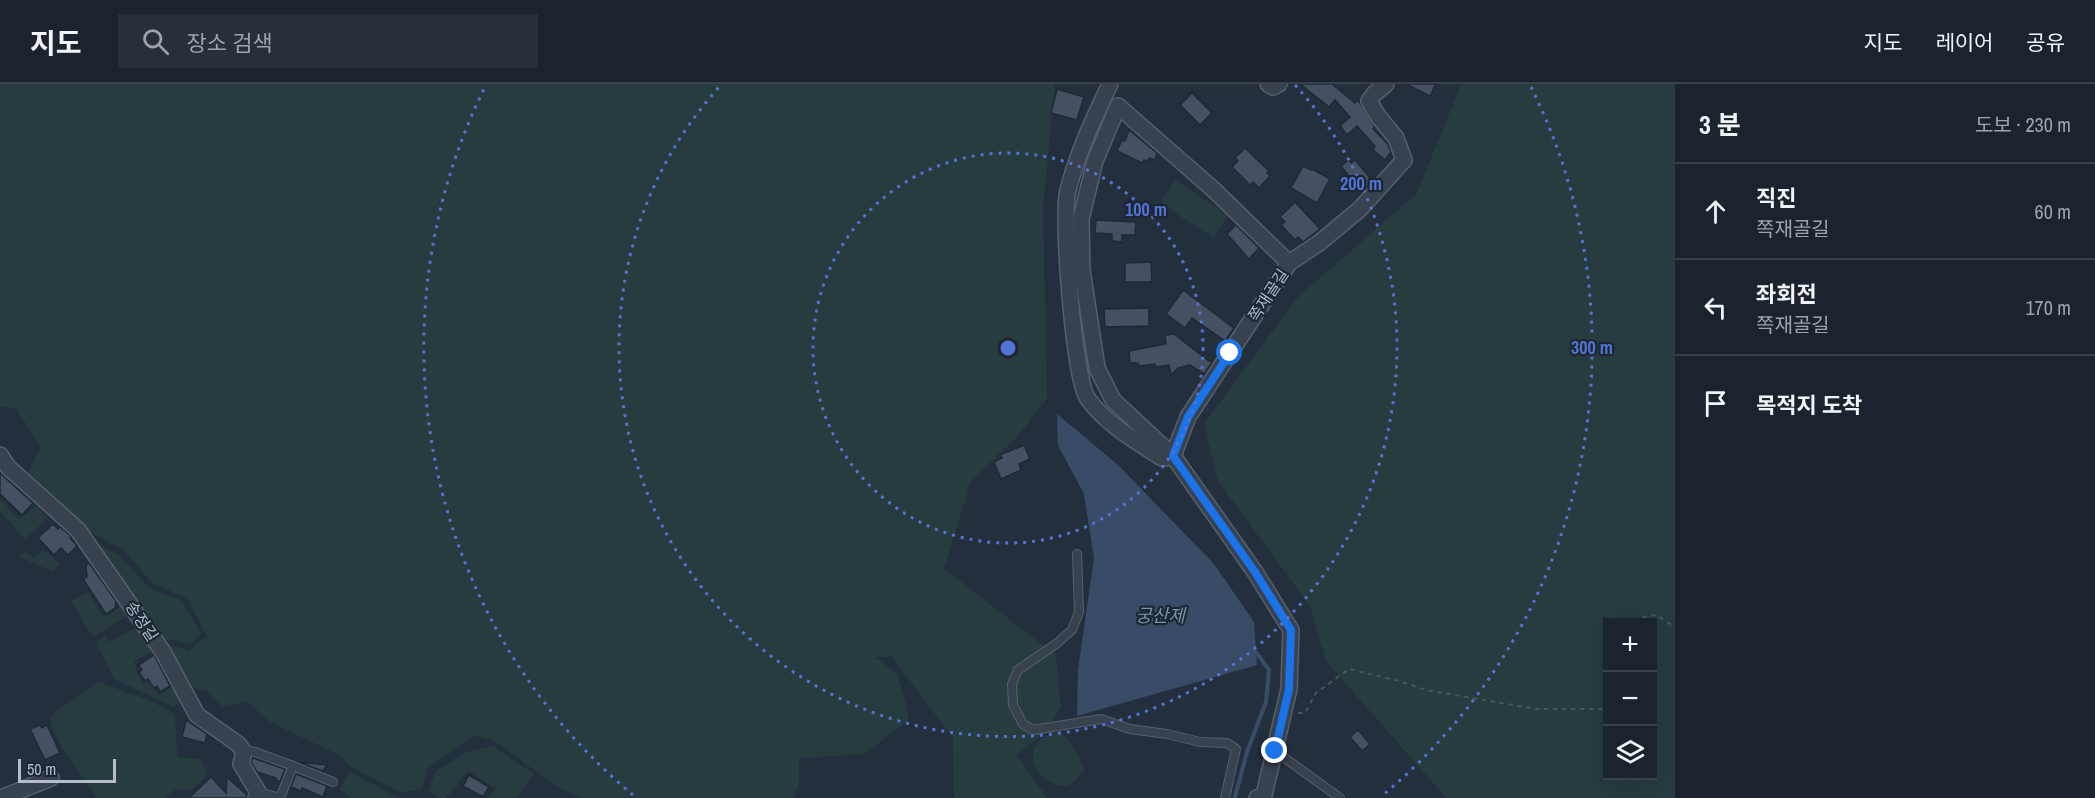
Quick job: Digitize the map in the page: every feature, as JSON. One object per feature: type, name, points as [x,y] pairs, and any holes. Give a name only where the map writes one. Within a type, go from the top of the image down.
[{"type":"street","points":[[1110,84],[1093,120],[1067,192],[1066,236],[1075,345],[1086,397],[1111,424],[1162,458],[1173,456]]},
{"type":"street","points":[[1268,84],[1273,87],[1279,84]]},
{"type":"street","name":"쪽재골길","points":[[1173,456],[1188,417],[1289,263],[1319,243],[1360,208],[1404,160],[1396,138],[1377,116],[1370,101],[1374,94],[1386,84]]},
{"type":"street","points":[[1257,798],[1264,795],[1285,710],[1289,689],[1291,630],[1255,572],[1173,456],[1113,400],[1097,368],[1082,270],[1082,219],[1095,161],[1119,106],[1214,190],[1289,263]]},
{"type":"street","name":"송정길","points":[[0,455],[8,467],[78,530],[163,652],[197,715],[242,750]]},
{"type":"street","points":[[242,750],[244,752],[241,764],[257,795]]},
{"type":"street","points":[[1,798],[51,778]]},
{"type":"lane","points":[[1077,554],[1079,612],[1072,630],[1018,670],[1012,684],[1013,705],[1023,724],[1033,730],[1101,720],[1130,729],[1167,734],[1200,742],[1227,743],[1236,749],[1225,798]]},
{"type":"lane","points":[[242,750],[255,752],[333,782]]},
{"type":"lane","points":[[1275,751],[1340,798]]},
{"type":"lane","points":[[257,795],[280,798],[293,766]]},
{"type":"path","points":[[1639,618],[1656,615],[1675,627]]},
{"type":"path","points":[[1285,710],[1305,713],[1316,693],[1349,669],[1426,690],[1536,709],[1603,709]]},
{"type":"green space","points":[[0,84],[1055,84],[1043,208],[1047,399],[1016,438],[971,481],[944,569],[1056,655],[1061,707],[1048,729],[1017,755],[1047,798],[954,798],[953,738],[892,657],[875,657],[897,673],[909,720],[864,754],[799,758],[799,783],[793,798],[581,798],[554,785],[496,742],[474,735],[428,768],[422,788],[403,793],[349,766],[341,756],[270,722],[247,701],[223,707],[208,692],[189,687],[167,647],[172,645],[188,651],[207,636],[187,598],[152,583],[124,550],[89,531],[28,472],[41,448],[16,408],[0,407]]},
{"type":"green space","points":[[1461,84],[1675,84],[1675,798],[1446,798],[1326,661],[1310,606],[1218,481],[1204,424],[1297,298],[1417,193]]},
{"type":"green space","points":[[1175,180],[1228,215],[1214,238],[1160,203]]},
{"type":"green space","points":[[0,499],[20,519],[36,506],[47,519],[25,539],[0,511]]},
{"type":"green space","points":[[97,543],[119,555],[149,588],[182,601],[201,634],[191,644],[170,639],[164,641]]},
{"type":"green space","points":[[43,550],[60,563],[53,572],[18,556],[25,551],[34,557]]},
{"type":"green space","points":[[88,592],[104,617],[122,606],[127,616],[93,637],[71,601]]},
{"type":"green space","points":[[139,626],[153,650],[134,662],[136,672],[144,684],[148,682],[159,695],[174,685],[182,700],[174,707],[114,679],[96,642],[105,636],[109,642]]},
{"type":"green space","points":[[99,682],[151,701],[175,714],[177,757],[198,759],[203,762],[206,776],[193,789],[175,790],[165,798],[97,798],[61,745],[51,724],[51,715]]},
{"type":"green space","points":[[1059,731],[1074,749],[1085,770],[1069,786],[1056,784],[1046,779],[1038,772],[1034,763],[1033,753],[1037,744],[1045,736]]},
{"type":"green space","points":[[492,746],[534,774],[517,798],[488,798],[495,788],[468,771],[446,798],[428,792],[435,772],[466,752]]},
{"type":"green space","points":[[349,771],[399,798],[350,798],[340,790]]},
{"type":"water","name":"궁산제","points":[[1057,414],[1118,465],[1214,564],[1254,622],[1257,665],[1077,716],[1078,670],[1094,558],[1084,494],[1058,445]]},
{"type":"building","points":[[1300,84],[1332,84],[1355,103],[1358,100],[1375,127],[1373,129],[1387,143],[1391,152],[1385,160],[1373,150],[1375,146],[1357,126],[1347,135],[1340,126],[1350,117],[1335,100],[1329,107]]},
{"type":"building","points":[[1406,84],[1436,84],[1430,96]]},
{"type":"building","points":[[1057,89],[1084,97],[1077,120],[1051,113]]},
{"type":"building","points":[[1192,93],[1212,113],[1200,125],[1180,105]]},
{"type":"building","points":[[1129,130],[1157,153],[1155,160],[1149,158],[1148,161],[1144,160],[1142,163],[1117,151],[1122,140],[1125,141]]},
{"type":"building","points":[[1245,148],[1269,171],[1267,173],[1270,176],[1259,188],[1253,182],[1250,185],[1232,167],[1238,161],[1235,158]]},
{"type":"building","points":[[1349,160],[1351,163],[1355,160],[1371,179],[1362,192],[1341,166]]},
{"type":"building","points":[[1303,166],[1330,179],[1317,203],[1291,188]]},
{"type":"building","points":[[1295,202],[1320,229],[1303,242],[1298,237],[1295,240],[1281,225],[1285,222],[1280,217]]},
{"type":"building","points":[[1096,220],[1136,222],[1135,235],[1122,235],[1122,242],[1112,241],[1112,234],[1095,233]]},
{"type":"building","points":[[1236,225],[1259,248],[1249,259],[1227,234]]},
{"type":"building","points":[[1151,262],[1152,282],[1125,282],[1125,263]]},
{"type":"building","points":[[1183,290],[1234,328],[1225,341],[1192,318],[1185,328],[1166,314]]},
{"type":"building","points":[[1149,308],[1149,326],[1105,327],[1104,309]]},
{"type":"building","points":[[1174,334],[1209,361],[1213,361],[1204,374],[1190,365],[1178,368],[1171,375],[1169,365],[1156,367],[1155,364],[1139,366],[1138,363],[1130,363],[1129,351],[1166,344],[1165,335]]},
{"type":"building","points":[[1024,445],[1030,459],[1019,464],[1021,470],[1001,479],[994,462],[1002,458],[1000,455]]},
{"type":"building","points":[[0,473],[33,503],[22,515],[0,494]]},
{"type":"building","points":[[53,524],[71,536],[70,538],[77,546],[68,555],[61,548],[54,555],[38,538]]},
{"type":"building","points":[[89,563],[116,601],[115,608],[106,614],[83,579],[87,577],[86,565]]},
{"type":"building","points":[[154,655],[170,686],[160,692],[157,686],[154,688],[148,679],[145,681],[139,672],[142,670],[139,665]]},
{"type":"building","points":[[186,720],[207,734],[205,743],[182,737]]},
{"type":"building","points":[[40,725],[42,728],[47,725],[60,753],[45,760],[30,729]]},
{"type":"building","points":[[1358,730],[1370,744],[1362,751],[1350,737]]},
{"type":"building","points":[[253,758],[285,769],[280,782],[276,778],[257,772],[251,762]]},
{"type":"building","points":[[299,762],[327,765],[323,771]]},
{"type":"building","points":[[296,774],[327,786],[323,797],[302,788],[301,791],[291,787]]},
{"type":"building","points":[[469,775],[489,787],[483,797],[463,786]]},
{"type":"building","points":[[211,777],[226,793],[227,777],[247,795],[246,798],[189,798]]},
{"type":"waterway","points":[[1235,797],[1247,752],[1266,702],[1269,670],[1256,652]]},
{"type":"route","points":[[1230,353],[1188,417],[1173,456],[1255,572],[1291,630],[1289,689],[1275,751]]}]
